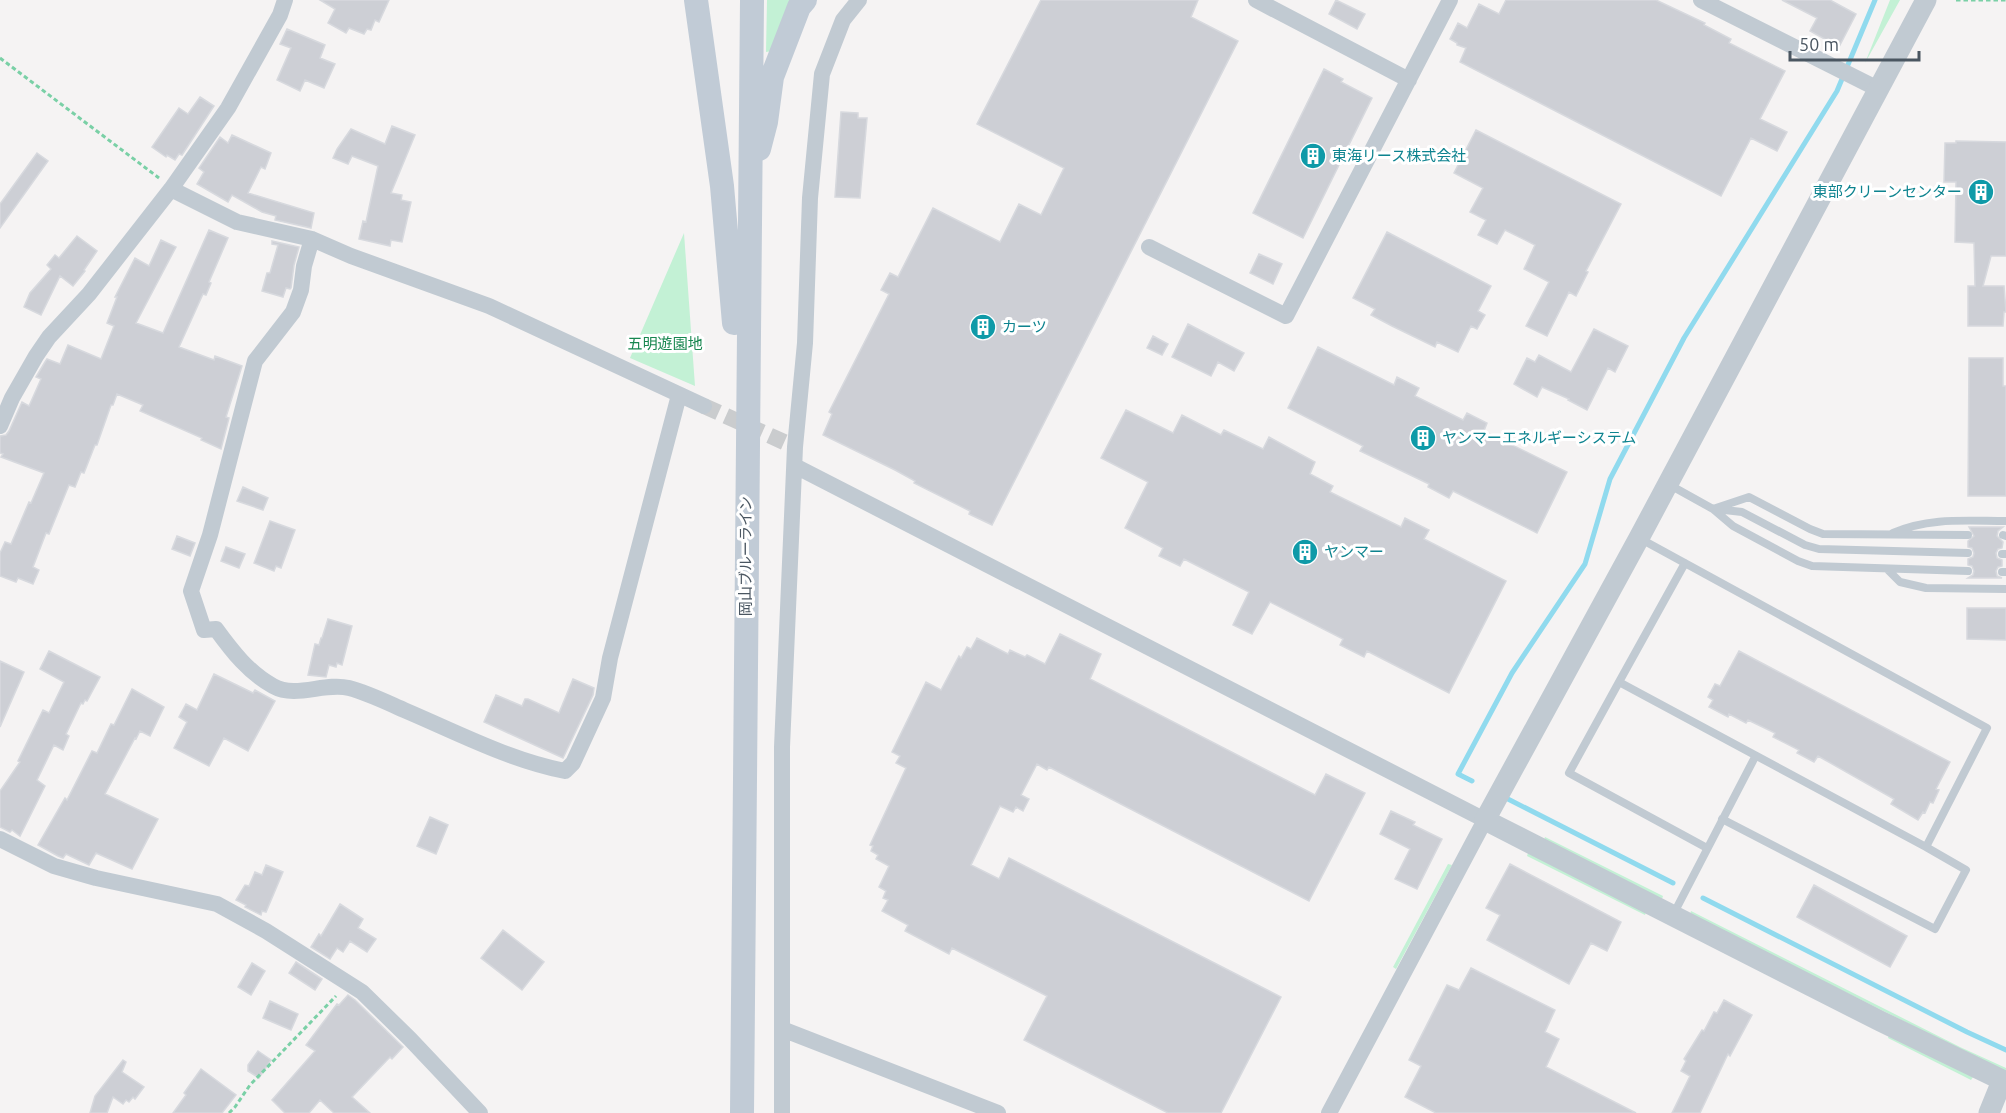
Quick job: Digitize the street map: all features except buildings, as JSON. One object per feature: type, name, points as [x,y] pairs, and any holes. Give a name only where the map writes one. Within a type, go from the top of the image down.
[{"type":"main road","points":[[696,0],[722,186],[746,463]]},
{"type":"main road","name":"岡山ブルーライン","points":[[742,1113],[746,463],[752,0]]},
{"type":"main road","points":[[749,187],[766,122],[772,77],[799,7],[805,0]]},
{"type":"street","points":[[0,426],[12,398],[43,346],[89,294],[171,189],[228,108],[280,15],[285,0]]},
{"type":"street","points":[[782,1113],[782,747],[795,466],[805,343],[810,198],[822,74],[843,20],[859,0]]},
{"type":"street","points":[[1256,0],[1409,80]]},
{"type":"street","points":[[1149,247],[1286,316],[1450,0]]},
{"type":"street","points":[[1701,0],[1878,89]]},
{"type":"street","points":[[1329,1113],[1926,0]]},
{"type":"street","points":[[171,189],[237,222],[312,239],[351,256],[489,306],[679,396],[705,406]]},
{"type":"street","points":[[312,239],[304,266],[301,290],[293,312],[255,361],[210,535],[191,591],[204,630],[216,629],[236,656],[273,687],[288,692],[347,687],[508,755],[547,768],[565,771],[573,763],[603,698],[610,658],[679,396]]},
{"type":"street","points":[[795,466],[1672,916],[2004,1081],[1989,1113]]},
{"type":"street","points":[[0,839],[54,866],[96,878],[217,904],[266,930],[362,992],[410,1038],[480,1113]]},
{"type":"street","points":[[782,1029],[998,1113]]},
{"type":"lane","points":[[1668,483],[1713,509],[1733,526],[1798,561],[1812,566],[1968,571]]},
{"type":"lane","points":[[1713,509],[1749,497],[1823,534],[1968,535]]},
{"type":"lane","points":[[1713,509],[1742,512],[1805,545],[1819,549],[1968,553]]},
{"type":"lane","points":[[1890,534],[1910,525],[1931,521],[2006,521]]},
{"type":"lane","points":[[1639,538],[1988,728],[1926,847]]},
{"type":"lane","points":[[1685,563],[1569,773],[1707,848]]},
{"type":"lane","points":[[1887,569],[1900,582],[1926,588],[2006,589]]},
{"type":"lane","points":[[1619,682],[1966,870],[1935,929],[1722,819]]},
{"type":"lane","points":[[1672,916],[1755,757]]},
{"type":"path","points":[[1956,0],[2006,0]]},
{"type":"path","points":[[0,58],[171,189]]},
{"type":"path","points":[[229,1113],[250,1085],[348,984]]},
{"type":"green space","points":[[767,0],[797,0],[773,51],[766,52]]},
{"type":"green space","points":[[1890,0],[1900,0],[1865,63]]},
{"type":"green space","name":"五明遊園地","points":[[684,233],[695,386],[630,358]]},
{"type":"green space","points":[[1545,837],[1663,896],[1662,899],[1544,840]]},
{"type":"green space","points":[[1528,853],[1646,912],[1645,915],[1527,856]]},
{"type":"green space","points":[[1448,864],[1452,865],[1396,969],[1393,967]]},
{"type":"green space","points":[[1691,911],[2006,1068],[2006,1072],[1690,915]]},
{"type":"green space","points":[[1889,1035],[1973,1077],[1971,1080],[1888,1038]]},
{"type":"waterway","points":[[1472,781],[1458,774],[1512,673],[1585,564],[1610,479],[1684,338],[1837,91],[1875,0]]},
{"type":"waterway","points":[[1504,797],[1673,883]]},
{"type":"waterway","points":[[1703,898],[2006,1050]]},
{"type":"tunnel","points":[[704,406],[795,447]]},
{"type":"place","name":"東海リース株式会社","points":[[1313,156]]},
{"type":"place","name":"東部クリーンセンター","points":[[1981,192]]},
{"type":"place","name":"カーツ","points":[[983,327]]},
{"type":"place","name":"ヤンマーエネルギーシステム","points":[[1423,438]]},
{"type":"place","name":"ヤンマー","points":[[1305,552]]}]
